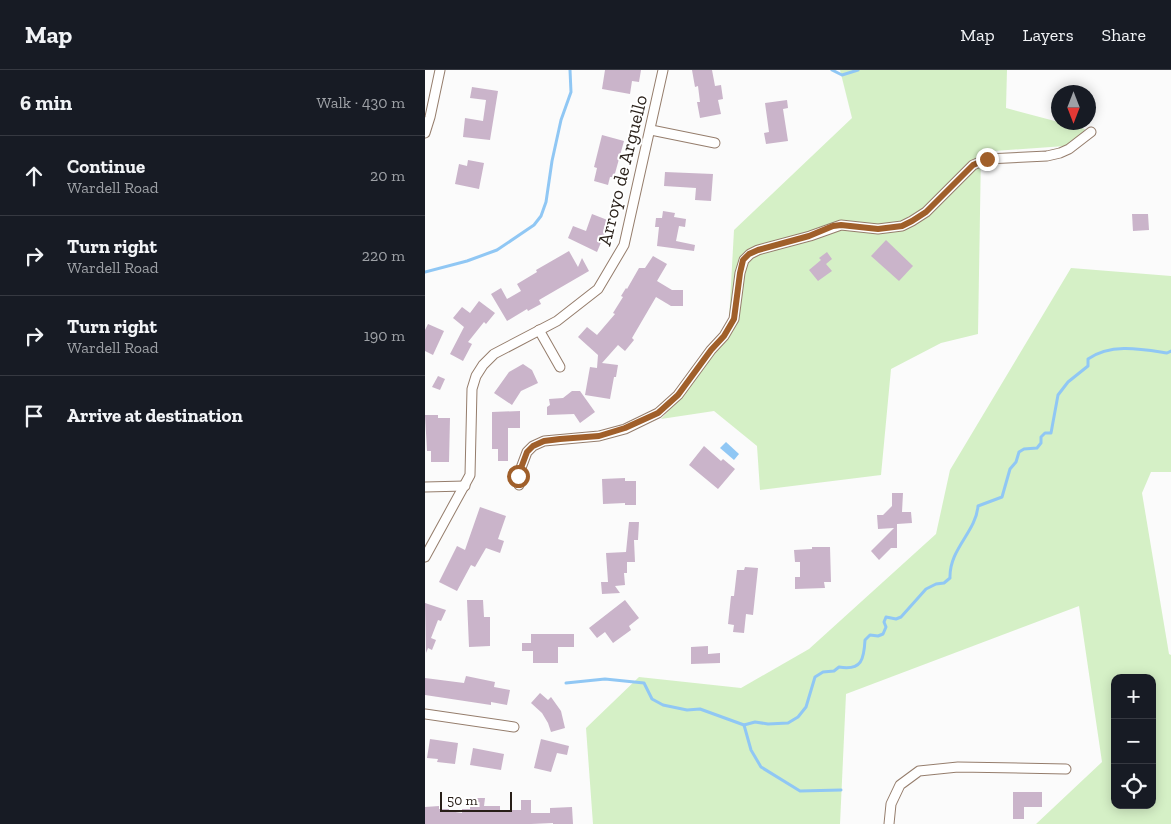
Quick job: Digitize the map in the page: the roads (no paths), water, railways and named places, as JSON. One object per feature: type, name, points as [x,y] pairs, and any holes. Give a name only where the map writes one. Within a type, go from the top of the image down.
[{"type":"street","points":[[425,133],[440,70]]},
{"type":"street","name":"Arroyo de Arguello","points":[[425,558],[470,475],[473,382],[483,365],[494,354],[557,321],[598,289],[623,245],[651,130],[663,70]]},
{"type":"street","points":[[651,130],[715,143]]},
{"type":"street","points":[[519,485],[518,476],[527,452],[533,446],[544,441],[599,436],[625,428],[658,413],[678,395],[711,350],[724,336],[734,319],[743,260],[749,254],[809,236],[833,226],[841,225],[878,229],[902,226],[926,212],[973,165],[987,159],[1047,156],[1060,153],[1069,149],[1091,132]]},
{"type":"street","points":[[539,330],[560,367]]},
{"type":"street","points":[[425,487],[465,486]]},
{"type":"street","points":[[425,714],[514,727]]},
{"type":"street","points":[[889,824],[891,804],[900,785],[919,772],[958,767],[1066,769]]},
{"type":"water","points":[[726,442],[739,454],[734,460],[720,448]]},
{"type":"waterway","points":[[425,272],[467,261],[497,250],[534,225],[541,216],[546,202],[561,120],[571,92],[570,70]]},
{"type":"waterway","points":[[832,70],[842,75],[858,70]]},
{"type":"waterway","points":[[566,683],[605,679],[644,683],[652,699],[663,705],[687,710],[700,709],[744,725],[755,722],[768,724],[788,723],[798,717],[806,707],[815,677],[823,672],[834,671],[839,667],[847,668],[857,665],[864,653],[865,640],[870,635],[878,636],[883,634],[886,627],[884,622],[886,617],[896,619],[901,617],[926,589],[936,584],[944,583],[950,578],[954,558],[973,524],[978,506],[1002,497],[1010,469],[1016,462],[1019,452],[1024,449],[1037,448],[1041,443],[1041,437],[1045,433],[1051,433],[1058,395],[1068,382],[1088,366],[1088,359],[1106,351],[1126,348],[1167,353],[1171,351]]},
{"type":"waterway","points":[[744,725],[751,750],[761,767],[800,791],[841,790]]}]
